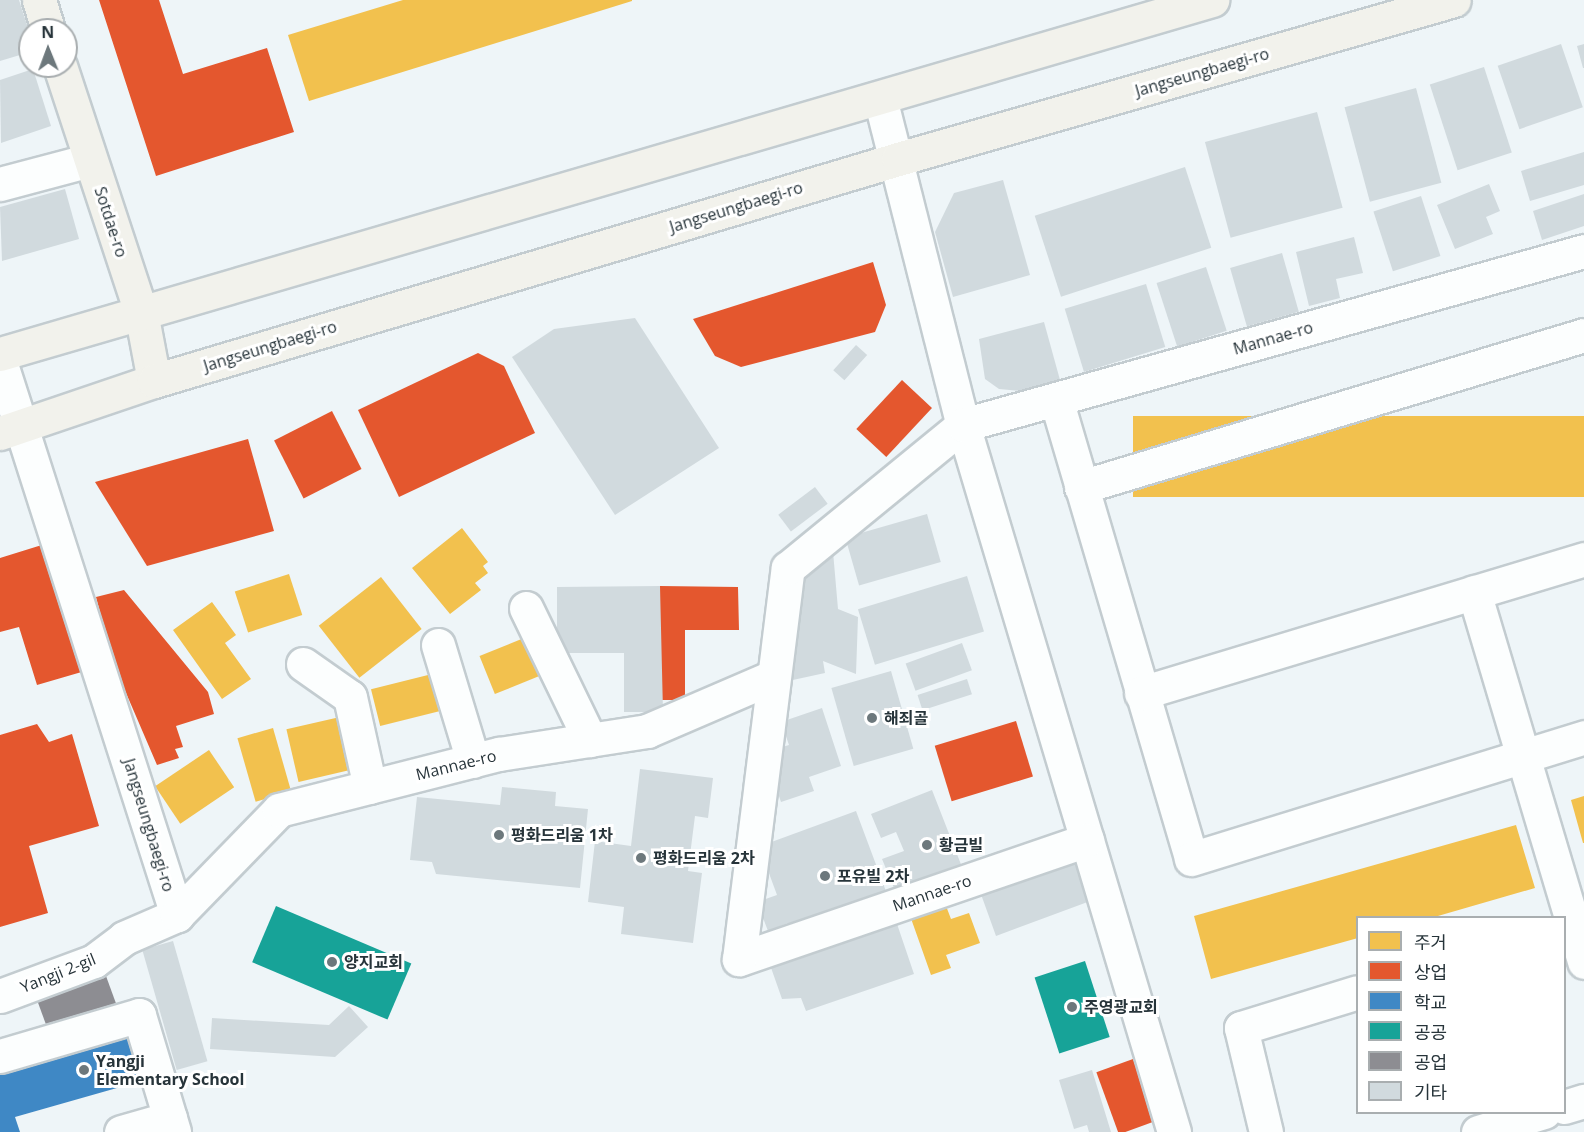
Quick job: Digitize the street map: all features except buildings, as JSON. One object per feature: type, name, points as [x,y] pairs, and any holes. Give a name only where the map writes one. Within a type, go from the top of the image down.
[{"type":"street","points":[[39,0],[44,18]]},
{"type":"street","points":[[0,354],[1212,0]]},
{"type":"street","name":"Jangseungbaegi-ro","points":[[10,430],[154,381],[898,159],[1454,0]]},
{"type":"street","name":"Sotdae-ro","points":[[64,78],[141,312],[154,381]]},
{"type":"street","points":[[880,98],[898,159],[963,425],[1174,1132]]},
{"type":"street","points":[[0,184],[90,160]]},
{"type":"street","name":"Mannae-ro","points":[[1087,840],[739,959],[771,678],[788,568],[963,425],[1584,251]]},
{"type":"street","points":[[1081,487],[1584,335]]},
{"type":"street","name":"Jangseungbaegi-ro","points":[[0,361],[10,430],[177,915]]},
{"type":"street","points":[[1056,399],[1191,859],[1584,737]]},
{"type":"street","points":[[1141,693],[1584,559]]},
{"type":"street","points":[[1474,592],[1584,962]]},
{"type":"street","points":[[526,608],[590,740]]},
{"type":"street","points":[[438,645],[472,761]]},
{"type":"street","points":[[303,664],[350,697],[370,787]]},
{"type":"street","name":"Mannae-ro","points":[[177,915],[279,810],[472,761],[647,731],[771,678]]},
{"type":"street","name":"Yangji 2-gil","points":[[0,996],[94,961],[124,938],[177,915]]},
{"type":"street","points":[[1266,1132],[1241,1028],[1356,993]]},
{"type":"street","points":[[0,1056],[139,1015],[172,1125],[121,1132]]},
{"type":"street","points":[[1566,1106],[1584,1101]]},
{"type":"street","points":[[1478,1132],[1538,1114]]},
{"type":"place","name":"해죄골","points":[[872,718]]},
{"type":"place","name":"평화드리움 1차","points":[[499,835]]},
{"type":"place","name":"황금빌","points":[[927,845]]},
{"type":"place","name":"평화드리움 2차","points":[[641,858]]},
{"type":"place","name":"포유빌 2차","points":[[825,876]]},
{"type":"place","name":"양지교회","points":[[332,962]]},
{"type":"place","name":"주영광교회","points":[[1072,1007]]},
{"type":"place","name":"Yangji Elementary School","points":[[84,1070]]}]
